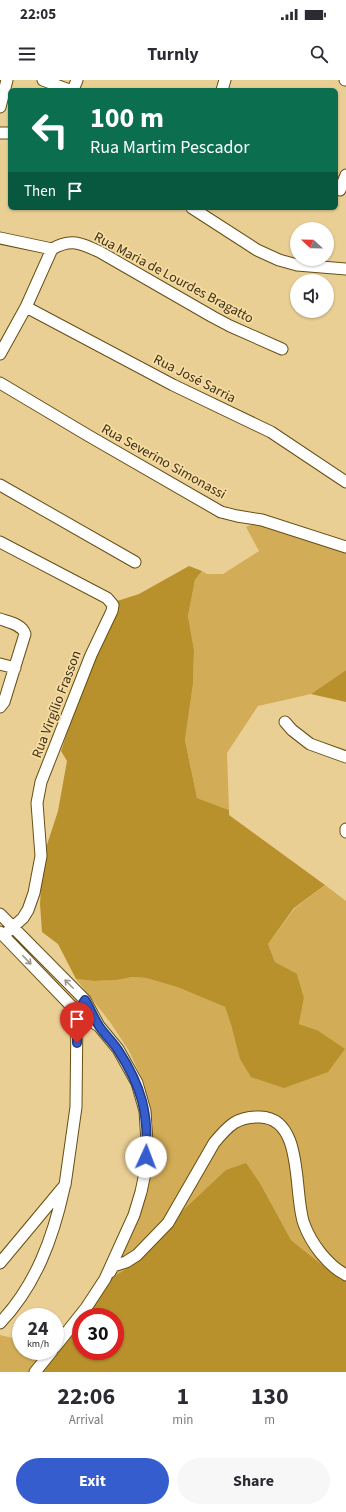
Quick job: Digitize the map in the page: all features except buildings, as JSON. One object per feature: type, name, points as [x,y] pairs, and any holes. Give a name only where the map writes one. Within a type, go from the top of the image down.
[{"type":"street","points":[[0,107],[7,80]]},
{"type":"street","points":[[43,80],[64,88]]},
{"type":"street","points":[[341,190],[346,175]]},
{"type":"street","points":[[195,210],[257,250],[279,260],[297,265],[346,269]]},
{"type":"street","points":[[0,238],[52,249],[26,307],[0,354]]},
{"type":"street","name":"Rua Maria de Lourdes Bragatto","points":[[52,249],[64,243],[73,242],[84,245],[100,252],[218,320],[282,349]]},
{"type":"street","name":"Rua José Sarria","points":[[26,307],[173,385],[271,432],[346,482]]},
{"type":"street","name":"Rua Severino Simonassi","points":[[0,384],[221,512],[262,520],[346,547]]},
{"type":"street","points":[[0,484],[135,562]]},
{"type":"street","name":"Rua Virgílio Frasson","points":[[0,542],[107,598],[113,605],[112,611],[91,655],[42,782],[37,803],[41,856],[37,878],[28,910],[23,918],[14,927],[2,934]]},
{"type":"street","points":[[0,619],[19,626],[24,630],[4,702],[0,707]]},
{"type":"street","points":[[0,664],[14,668]]},
{"type":"street","points":[[285,722],[302,739],[310,744],[346,757]]},
{"type":"street","points":[[0,914],[85,1000],[99,1026],[118,1050],[137,1083],[145,1111],[147,1142],[145,1173],[134,1215],[105,1279]]},
{"type":"street","points":[[2,934],[77,1012],[99,1026]]},
{"type":"street","points":[[0,1323],[24,1295],[37,1271],[48,1245],[58,1214],[76,1107],[77,1012],[85,1000]]},
{"type":"street","points":[[64,1336],[86,1308],[114,1266],[126,1262],[137,1255],[168,1223],[214,1143],[224,1131],[240,1119],[262,1117],[272,1120],[279,1125],[289,1137],[295,1159],[300,1212],[304,1224],[310,1237],[324,1256],[332,1265],[346,1275]]},
{"type":"street","points":[[0,1263],[64,1185]]},
{"type":"street","points":[[36,1372],[45,1360]]},
{"type":"shaded area","points":[[268,517],[346,544],[346,670],[311,694],[258,706],[227,753],[229,810],[197,798],[185,740],[193,684],[194,650],[188,616],[195,580],[202,571],[207,574],[223,574],[259,551],[246,527]]},
{"type":"shaded area","points":[[189,566],[202,571],[195,580],[188,616],[194,650],[193,684],[185,740],[197,798],[229,810],[229,815],[325,885],[294,908],[268,944],[275,962],[297,974],[304,998],[299,1024],[317,1030],[345,1049],[328,1072],[284,1088],[251,1077],[240,1059],[225,1007],[177,987],[146,978],[132,977],[117,980],[94,981],[76,979],[58,944],[42,932],[40,904],[43,857],[58,811],[67,761],[61,751],[111,603],[139,594]]},
{"type":"shaded area","points":[[346,670],[346,702],[311,694]]},
{"type":"shaded area","points":[[325,885],[346,901],[346,1281],[341,1280],[291,1240],[260,1183],[246,1164],[177,1216],[132,1265],[110,1279],[118,1265],[146,1196],[153,1124],[144,1083],[129,1051],[110,1022],[76,979],[94,981],[117,980],[132,977],[146,978],[177,987],[225,1007],[232,1028],[317,1030],[299,1024],[304,998],[297,975],[275,962],[268,944],[295,908]]},
{"type":"shaded area","points":[[246,1163],[260,1183],[291,1240],[341,1280],[346,1281],[346,1372],[42,1372],[51,1360],[64,1360],[64,1343],[72,1333],[72,1360],[124,1360],[124,1308],[90,1308],[110,1279],[132,1265],[177,1216],[226,1170]]},
{"type":"shaded area","points":[[0,1335],[12,1338],[12,1360],[51,1360],[42,1372],[0,1372]]},
{"type":"route","points":[[77,1043],[77,1012],[85,1000],[99,1026],[118,1050],[137,1083],[145,1111],[147,1142],[146,1157]]}]
